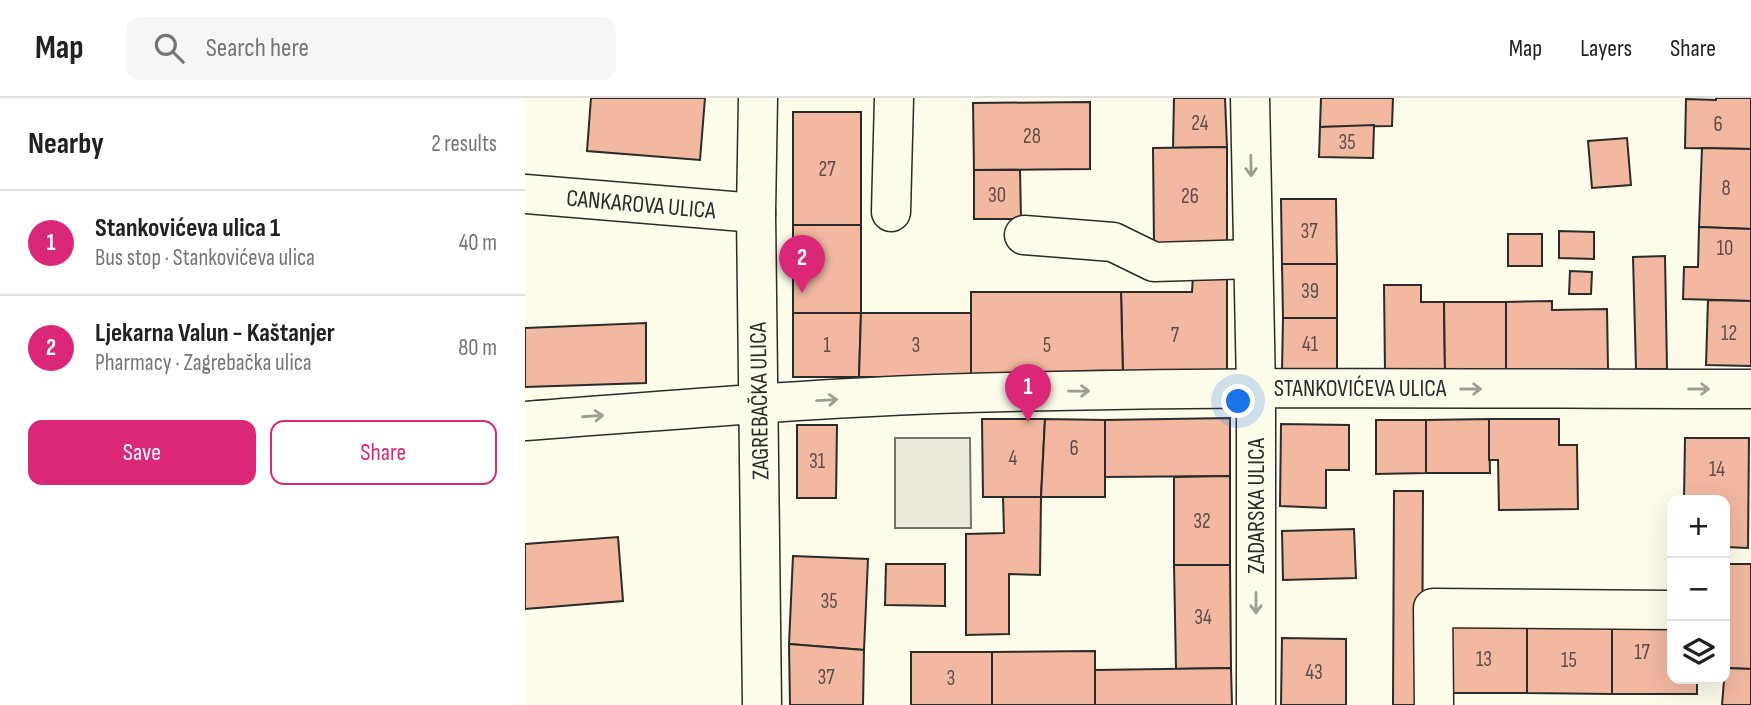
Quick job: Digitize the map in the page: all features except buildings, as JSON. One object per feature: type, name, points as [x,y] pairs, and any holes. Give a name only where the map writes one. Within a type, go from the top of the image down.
[{"type":"main road","name":"ZAGREBAČKA ULICA","points":[[758,98],[756,213],[762,705]]},
{"type":"main road","points":[[891,212],[894,98]]},
{"type":"main road","name":"ZADARSKA ULICA","points":[[1250,98],[1256,388],[1256,705]]},
{"type":"main road","name":"CANKAROVA ULICA","points":[[525,194],[756,213]]},
{"type":"main road","points":[[1024,235],[1113,242],[1154,262],[1253,259]]},
{"type":"main road","name":"STANKOVIĆEVA ULICA","points":[[525,421],[936,394],[1256,388],[1751,389]]},
{"type":"main road","points":[[1434,705],[1433,608],[1667,610]]},
{"type":"shaded area","points":[[895,438],[970,438],[971,528],[895,528]]},
{"type":"place","name":"Ljekarna Valun - Kaštanjer","points":[[802,293]]},
{"type":"place","name":"Stankovićeva ulica 1","points":[[1028,422]]}]
